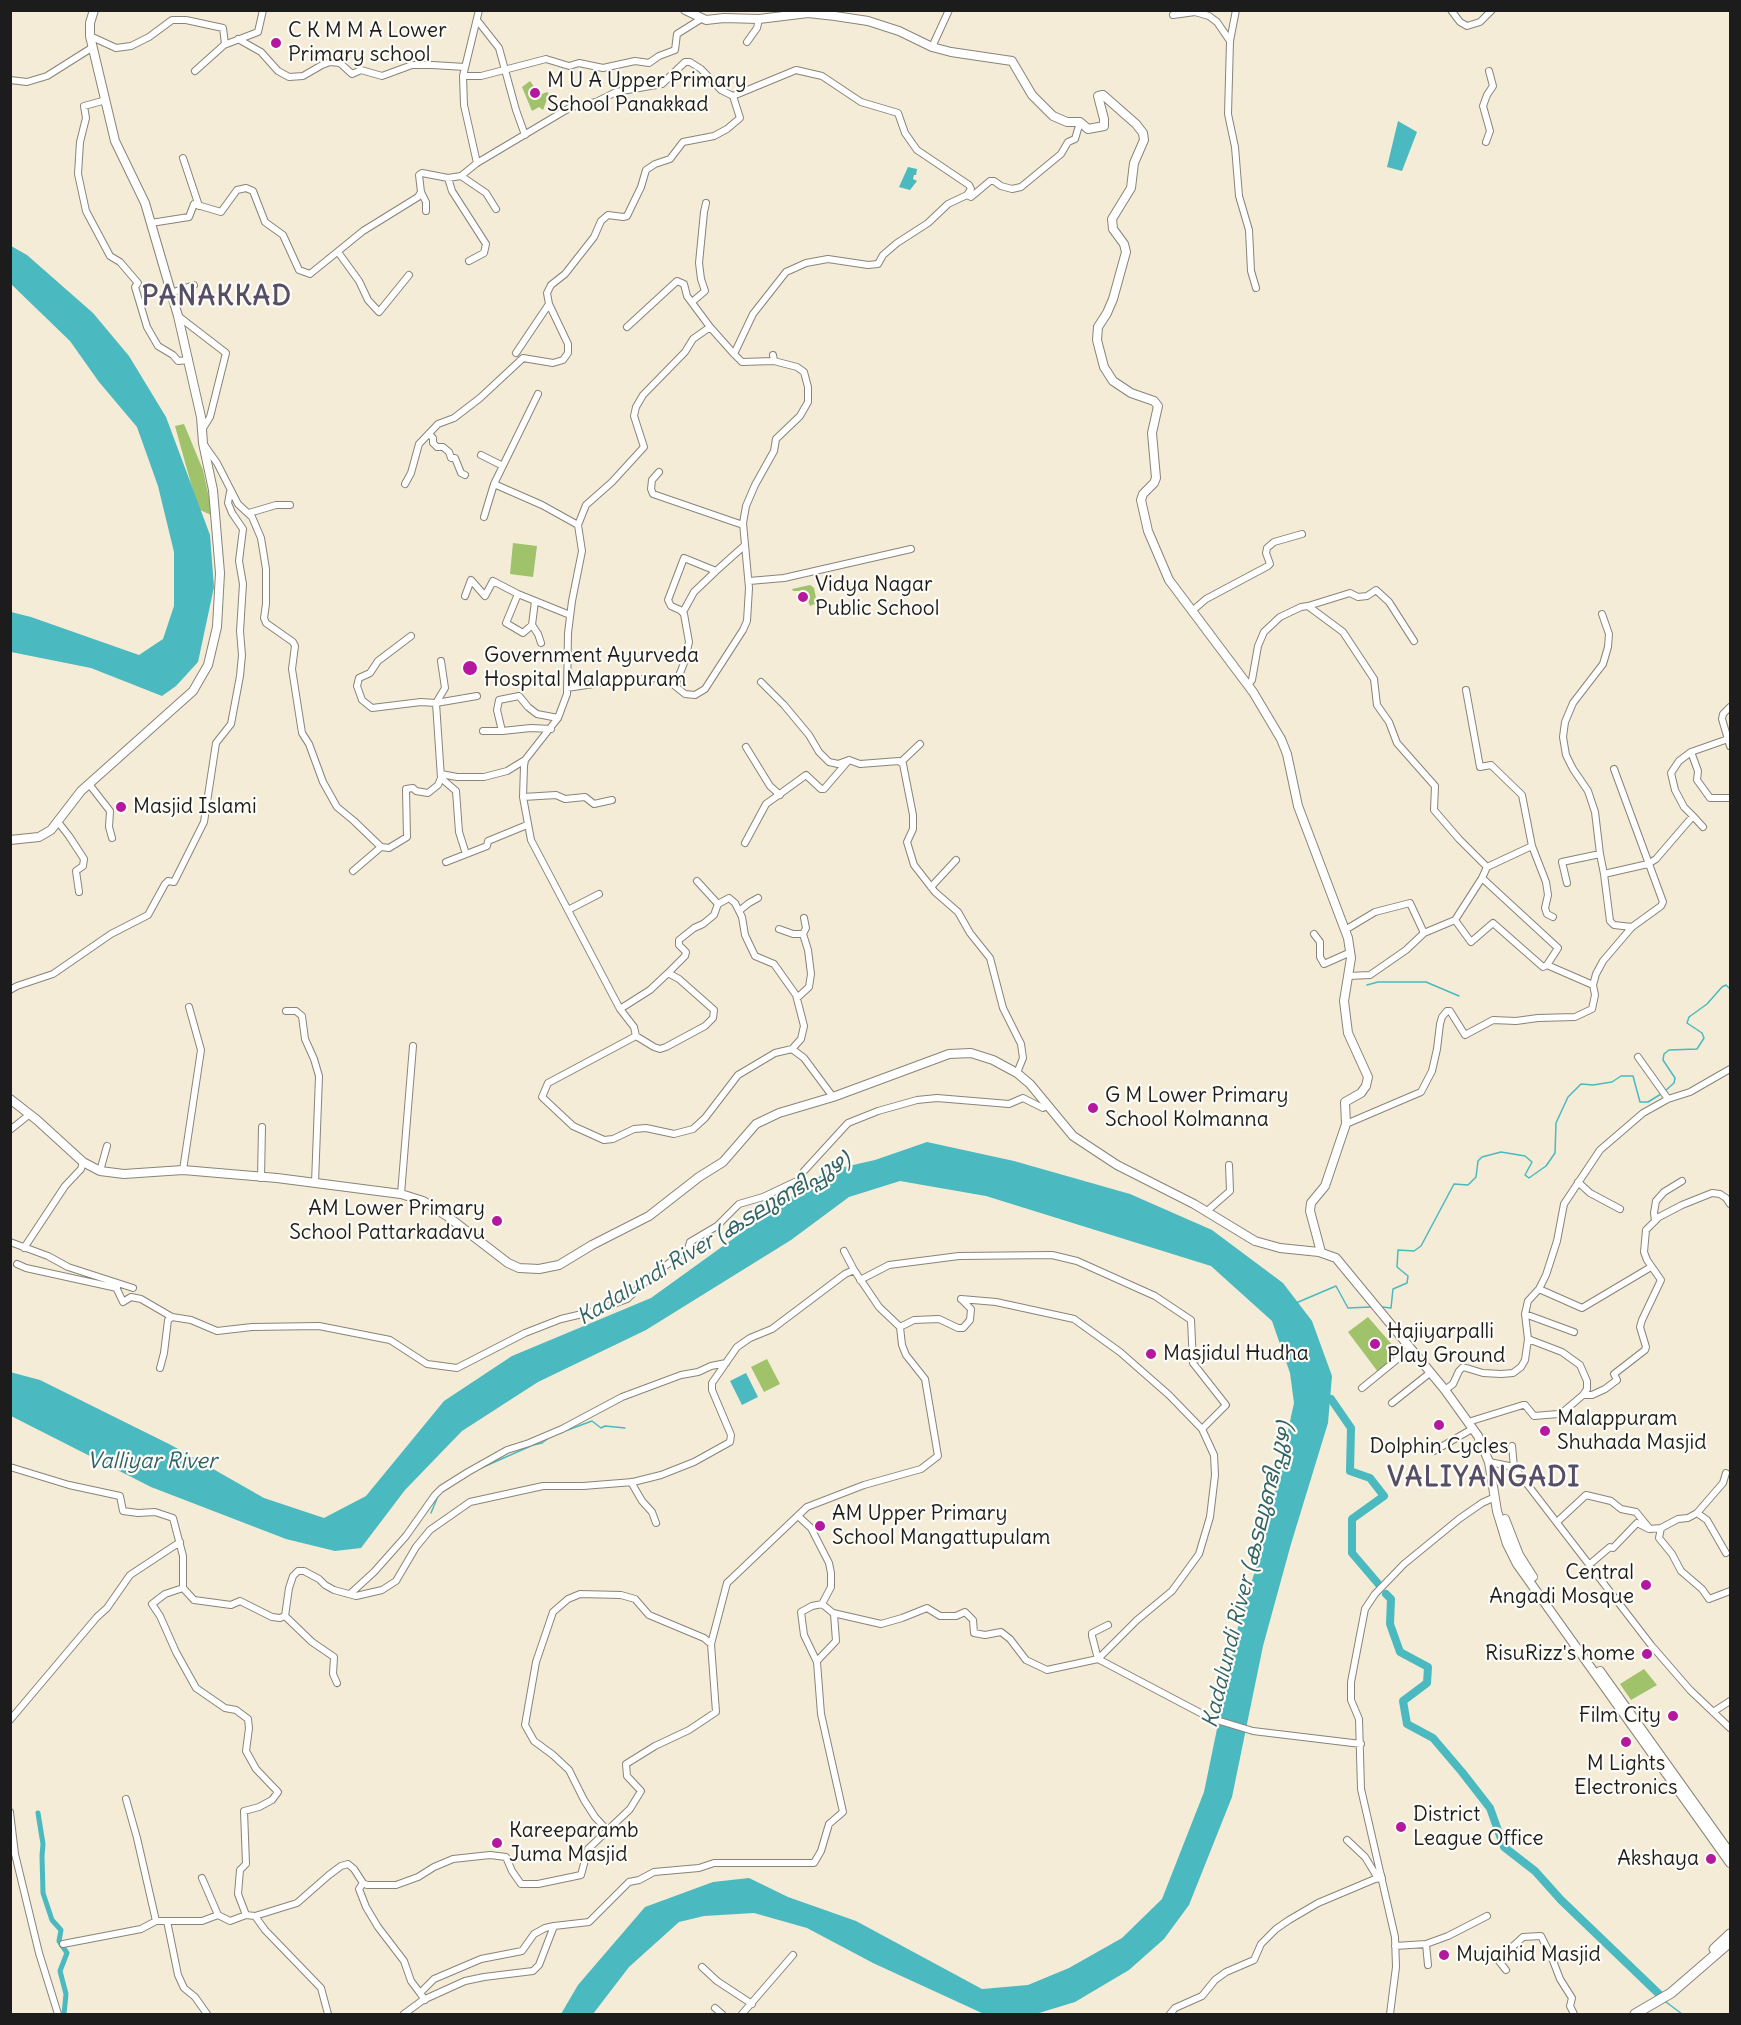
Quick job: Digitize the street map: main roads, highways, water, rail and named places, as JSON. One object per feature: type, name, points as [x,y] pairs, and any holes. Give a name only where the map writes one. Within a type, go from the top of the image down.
[{"type":"highway","points":[[1671,1993],[1731,1934]]},
{"type":"highway","points":[[1635,2014],[1671,1993],[1731,1942]]},
{"type":"main road","points":[[685,10],[701,20],[759,19],[785,13],[808,13],[868,21],[951,52],[1012,61],[1032,95],[1053,116],[1067,122],[1080,122],[1088,129],[1104,126],[1098,96],[1103,95],[1136,124],[1144,136],[1142,147],[1134,163],[1130,192],[1112,219],[1113,229],[1124,244],[1126,252],[1124,267],[1107,314],[1098,327],[1096,340],[1104,367],[1113,381],[1131,393],[1154,401],[1158,406],[1152,433],[1156,478],[1141,496],[1148,531],[1163,568],[1176,590],[1248,685],[1285,749],[1298,806],[1345,930],[1351,964],[1344,1001],[1348,1033],[1368,1077],[1361,1093],[1346,1102],[1346,1124],[1325,1186],[1311,1203],[1310,1211],[1321,1252]]},
{"type":"main road","points":[[12,838],[39,837],[51,830],[81,791],[193,691],[208,665],[217,627],[220,573],[213,490],[203,443],[201,417],[178,316],[145,203],[115,141],[90,36],[90,23],[94,11]]},
{"type":"main road","points":[[10,1099],[83,1162],[100,1171],[124,1174],[183,1170],[401,1194],[431,1206],[513,1266],[539,1269],[559,1265],[611,1234],[648,1216],[699,1177],[723,1162],[756,1124],[779,1113],[833,1097],[949,1054],[971,1053],[993,1060],[1017,1073],[1030,1084],[1073,1136],[1118,1165],[1207,1212],[1255,1241],[1280,1248],[1321,1252],[1336,1258],[1431,1372],[1470,1426],[1489,1462],[1497,1511],[1507,1544],[1517,1564],[1731,1863]]},
{"type":"main road","points":[[1495,1497],[1519,1555],[1529,1571],[1731,1853]]},
{"type":"water","points":[[1398,121],[1417,132],[1402,171],[1387,167]]},
{"type":"water","points":[[908,167],[917,169],[913,179],[917,181],[910,190],[899,187]]},
{"type":"water","points":[[11,246],[27,255],[93,313],[129,356],[166,417],[210,535],[214,587],[198,662],[176,686],[162,696],[91,668],[11,652],[11,612],[139,655],[163,639],[174,606],[174,552],[158,486],[137,427],[99,382],[70,341],[11,284]]},
{"type":"water","name":"Valliyar River","points":[[927,1142],[1014,1161],[1130,1194],[1212,1230],[1283,1283],[1312,1321],[1332,1376],[1328,1423],[1263,1646],[1232,1797],[1189,1905],[1164,1939],[1129,1970],[1075,2002],[1039,2013],[984,2014],[873,1963],[807,1928],[754,1913],[704,1916],[679,1922],[629,1967],[593,2014],[561,2014],[578,1985],[645,1907],[713,1882],[749,1878],[788,1897],[856,1921],[982,1989],[1028,1985],[1069,1968],[1122,1938],[1162,1899],[1204,1792],[1238,1627],[1264,1541],[1294,1403],[1290,1373],[1272,1321],[1211,1266],[986,1196],[900,1181],[849,1197],[791,1240],[646,1330],[538,1382],[462,1431],[405,1490],[361,1548],[335,1551],[286,1539],[151,1487],[11,1416],[10,1372],[40,1380],[171,1445],[264,1498],[324,1518],[366,1496],[444,1401],[512,1356],[651,1298],[827,1171],[875,1160]]},
{"type":"water","points":[[746,1373],[758,1397],[742,1405],[730,1381]]},
{"type":"waterway","points":[[1367,985],[1378,982],[1426,982],[1459,996]]},
{"type":"waterway","points":[[1665,1091],[1674,1083],[1675,1078],[1663,1060],[1664,1054],[1669,1050],[1697,1049],[1704,1038],[1702,1033],[1687,1023],[1689,1017],[1707,1004],[1722,987],[1726,985],[1730,989]]},
{"type":"waterway","points":[[1382,1307],[1391,1308],[1393,1289],[1407,1283],[1408,1276],[1397,1267],[1398,1250],[1414,1251],[1421,1246],[1454,1184],[1468,1185],[1476,1177],[1478,1161],[1482,1157],[1501,1152],[1525,1156],[1532,1162],[1525,1175],[1529,1178],[1546,1166],[1555,1153],[1556,1123],[1568,1097],[1581,1084],[1593,1085],[1612,1082],[1621,1076],[1633,1076],[1640,1102],[1648,1102],[1661,1094]]},
{"type":"waterway","points":[[1296,1303],[1336,1286],[1348,1308],[1371,1307]]},
{"type":"waterway","points":[[1319,1396],[1331,1399],[1351,1428],[1350,1471],[1370,1478],[1384,1496],[1352,1519],[1352,1553],[1381,1587]]},
{"type":"waterway","points":[[557,1434],[592,1421],[601,1428],[605,1426],[625,1428]]},
{"type":"waterway","points":[[481,1468],[542,1443],[550,1437]]},
{"type":"waterway","points":[[431,1513],[438,1496]]},
{"type":"waterway","points":[[1386,1594],[1391,1599],[1390,1624],[1400,1652],[1428,1667],[1427,1683],[1403,1701],[1407,1724],[1433,1738],[1462,1772],[1490,1808],[1504,1847],[1535,1871],[1561,1900],[1660,1995]]},
{"type":"waterway","points":[[38,1813],[43,1844],[43,1893],[52,1920],[61,1930],[59,1941],[67,1953],[60,1971],[66,1994],[64,2014]]},
{"type":"waterway","points":[[1666,2002],[1682,2014]]},
{"type":"place","name":"C K M M A Lower Primary school","points":[[276,43]]},
{"type":"place","name":"M U A Upper Primary School Panakkad","points":[[535,93]]},
{"type":"place","name":"Vidya Nagar Public School","points":[[803,597]]},
{"type":"place","name":"Government Ayurveda Hospital Malappuram","points":[[470,668]]},
{"type":"place","name":"Masjid Islami","points":[[121,807]]},
{"type":"place","name":"G M Lower Primary School Kolmanna","points":[[1093,1108]]},
{"type":"place","name":"AM Lower Primary School Pattarkadavu","points":[[497,1221]]},
{"type":"place","name":"Hajiyarpalli Play Ground","points":[[1375,1344]]},
{"type":"place","name":"Masjidul Hudha","points":[[1151,1354]]},
{"type":"place","name":"Dolphin Cycles","points":[[1439,1425]]},
{"type":"place","name":"Malappuram Shuhada Masjid","points":[[1545,1431]]},
{"type":"place","name":"AM Upper Primary School Mangattupulam","points":[[820,1526]]},
{"type":"place","name":"Central Angadi Mosque","points":[[1646,1585]]},
{"type":"place","name":"RisuRizz's home","points":[[1647,1654]]},
{"type":"place","name":"Film City","points":[[1673,1716]]},
{"type":"place","name":"M Lights Electronics","points":[[1626,1742]]},
{"type":"place","name":"District League Office","points":[[1401,1827]]},
{"type":"place","name":"Kareeparamb Juma Masjid","points":[[497,1843]]},
{"type":"place","name":"Akshaya","points":[[1711,1859]]},
{"type":"place","name":"Mujaihid Masjid","points":[[1444,1955]]},
{"type":"district","name":"PANAKKAD","points":[[217,297]]},
{"type":"district","name":"VALIYANGADI","points":[[1484,1478]]},
{"type":"water label","name":"Kadalundi River (കടലുണ്ടിപ്പുഴ)","points":[[714,1239]]},
{"type":"water label","name":"Kadalundi River (കടലുണ്ടിപ്പുഴ)","points":[[1248,1575]]}]
